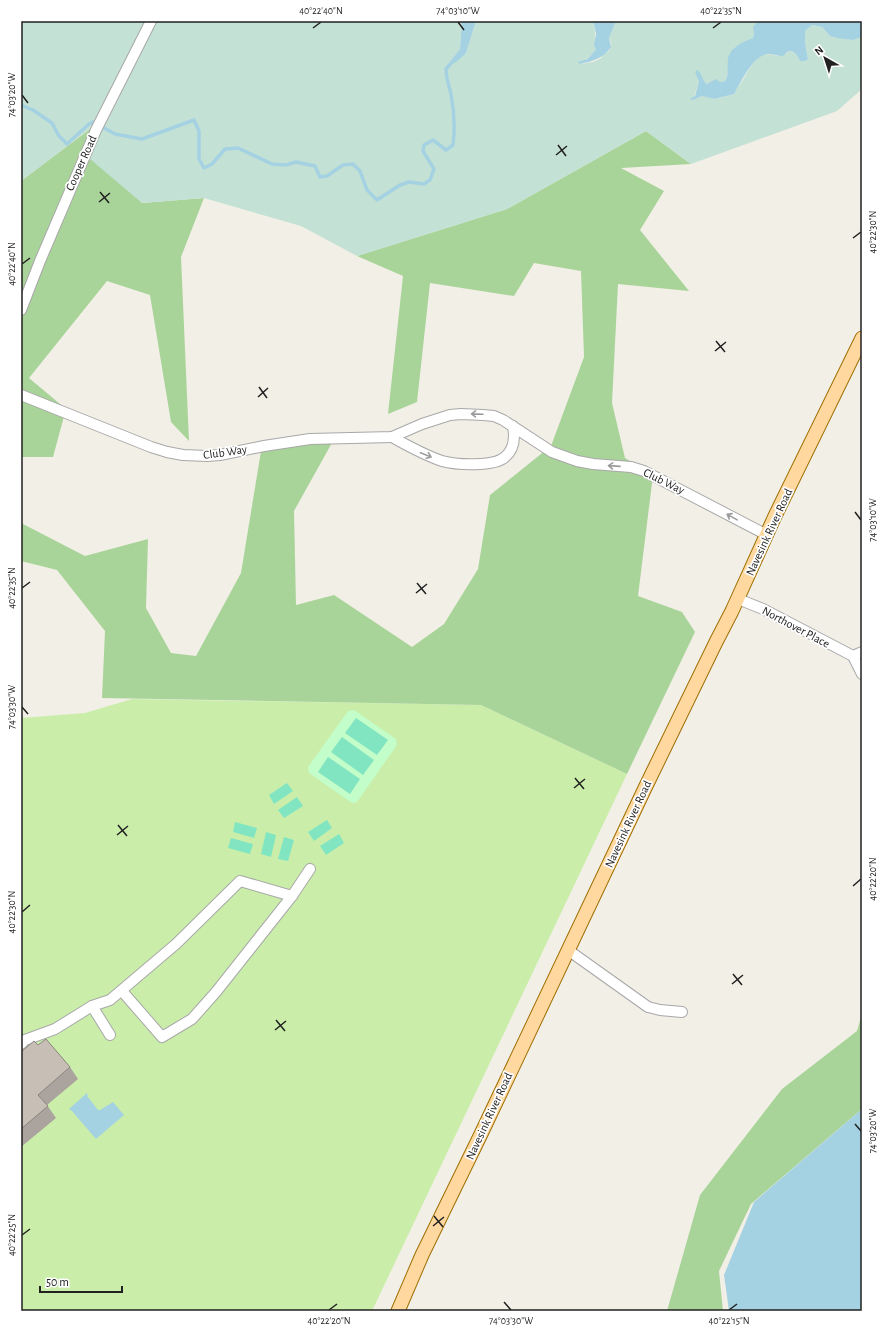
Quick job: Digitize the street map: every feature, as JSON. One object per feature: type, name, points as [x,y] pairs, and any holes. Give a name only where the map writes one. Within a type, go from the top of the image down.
[{"type":"main road","name":"Navesink River Road","points":[[398,1311],[422,1255],[862,338]]},
{"type":"street","name":"Cooper Road","points":[[21,310],[43,254],[96,130],[150,21]]},
{"type":"street","name":"Club Way","points":[[21,395],[151,447],[183,455],[220,455],[310,439],[392,437],[422,424],[450,415],[469,414],[494,416],[513,426],[552,452],[576,461],[631,467],[644,471],[767,535]]},
{"type":"street","points":[[392,437],[415,450],[443,461],[464,464],[480,464],[504,458],[509,453],[515,439],[513,426]]},
{"type":"street","name":"Northover Place","points":[[738,599],[763,609],[857,654],[862,674]]},
{"type":"street","points":[[122,991],[162,1037],[192,1019],[216,992],[292,896],[310,869]]},
{"type":"street","points":[[21,1044],[25,1040],[55,1029],[92,1006],[110,1000],[176,944],[240,881],[292,896]]},
{"type":"street","points":[[568,950],[648,1007],[660,1010],[682,1012]]},
{"type":"street","points":[[92,1006],[110,1035]]},
{"type":"green space","points":[[21,21],[462,21],[460,49],[452,59],[466,53],[476,21],[592,21],[595,29],[595,43],[597,50],[580,64],[597,60],[609,51],[611,43],[609,38],[616,21],[760,21],[757,22],[753,38],[735,47],[725,81],[707,84],[699,81],[693,100],[702,96],[716,99],[734,94],[753,63],[765,55],[777,56],[792,51],[796,54],[800,61],[808,59],[805,31],[812,25],[822,27],[830,36],[853,40],[862,37],[862,89],[837,111],[691,164],[646,131],[507,209],[357,256],[301,226],[204,198],[142,203],[90,159],[90,129],[21,181]]},
{"type":"green space","points":[[90,129],[142,203],[204,198],[181,257],[189,441],[171,422],[150,295],[107,281],[29,378],[66,409],[53,457],[21,457],[21,181]]},
{"type":"green space","points":[[646,131],[691,164],[621,168],[664,191],[640,230],[689,291],[618,284],[612,403],[625,458],[653,475],[638,596],[682,612],[695,632],[627,774],[481,705],[102,698],[105,631],[57,570],[21,561],[21,523],[85,556],[148,539],[146,608],[171,653],[196,656],[241,573],[261,451],[333,441],[294,511],[296,605],[334,595],[412,647],[444,624],[478,569],[490,495],[551,446],[584,357],[581,271],[534,263],[514,296],[430,283],[417,402],[388,414],[403,276],[357,256],[507,209]]},
{"type":"green space","points":[[132,699],[481,705],[627,774],[372,1311],[21,1311],[21,718],[85,713]]},
{"type":"green space","points":[[354,710],[396,739],[397,745],[357,802],[352,803],[309,773],[308,767],[348,711]]},
{"type":"green space","points":[[356,718],[388,740],[377,755],[345,733]]},
{"type":"green space","points":[[342,737],[374,760],[363,775],[331,752]]},
{"type":"green space","points":[[328,757],[360,779],[350,794],[318,772]]},
{"type":"green space","points":[[287,783],[293,791],[274,804],[269,795]]},
{"type":"green space","points":[[297,797],[303,806],[284,818],[278,810]]},
{"type":"green space","points":[[327,820],[332,828],[314,841],[308,832]]},
{"type":"green space","points":[[235,822],[257,828],[254,838],[233,832]]},
{"type":"green space","points":[[266,832],[276,835],[271,857],[261,854]]},
{"type":"green space","points":[[339,834],[344,843],[326,855],[320,846]]},
{"type":"green space","points":[[284,837],[294,840],[288,861],[278,859]]},
{"type":"green space","points":[[231,838],[253,844],[250,854],[228,848]]},
{"type":"green space","points":[[862,1014],[862,1109],[751,1204],[719,1271],[723,1311],[667,1311],[700,1195],[782,1089],[857,1031]]},
{"type":"water","points":[[462,21],[476,21],[466,53],[455,63],[452,59],[460,49]]},
{"type":"water","points":[[592,21],[616,21],[609,38],[611,47],[602,56],[580,64],[578,62],[587,59],[596,50],[594,44],[596,34]]},
{"type":"water","points":[[760,21],[862,21],[862,37],[853,40],[837,38],[830,36],[822,27],[812,25],[805,31],[808,59],[805,61],[800,61],[796,54],[792,51],[787,52],[783,56],[768,54],[757,59],[752,64],[734,94],[715,99],[702,96],[693,100],[690,99],[695,96],[699,81],[695,72],[697,70],[707,84],[716,79],[720,82],[725,81],[727,76],[728,59],[731,51],[745,41],[753,38],[753,27]]},
{"type":"water","points":[[87,1093],[87,1096],[98,1110],[113,1102],[124,1115],[96,1139],[69,1109]]},
{"type":"water","points":[[862,1109],[862,1311],[729,1311],[724,1275],[754,1202]]},
{"type":"building","points":[[46,1039],[70,1067],[38,1095],[48,1106],[21,1129],[21,1052],[34,1041],[38,1045]]},
{"type":"waterway","points":[[21,105],[33,110],[52,123],[59,136],[67,144],[93,122],[115,134],[142,139],[194,120],[199,131],[199,159],[204,168],[212,164],[225,149],[238,148],[272,164],[286,165],[296,162],[315,166],[320,177],[327,176],[343,165],[353,164],[360,171],[367,190],[377,200],[400,185],[409,182],[424,184],[430,180],[434,169],[423,151],[424,145],[433,140],[446,150],[453,145],[453,113],[451,94],[446,77],[446,69],[453,61]]}]
